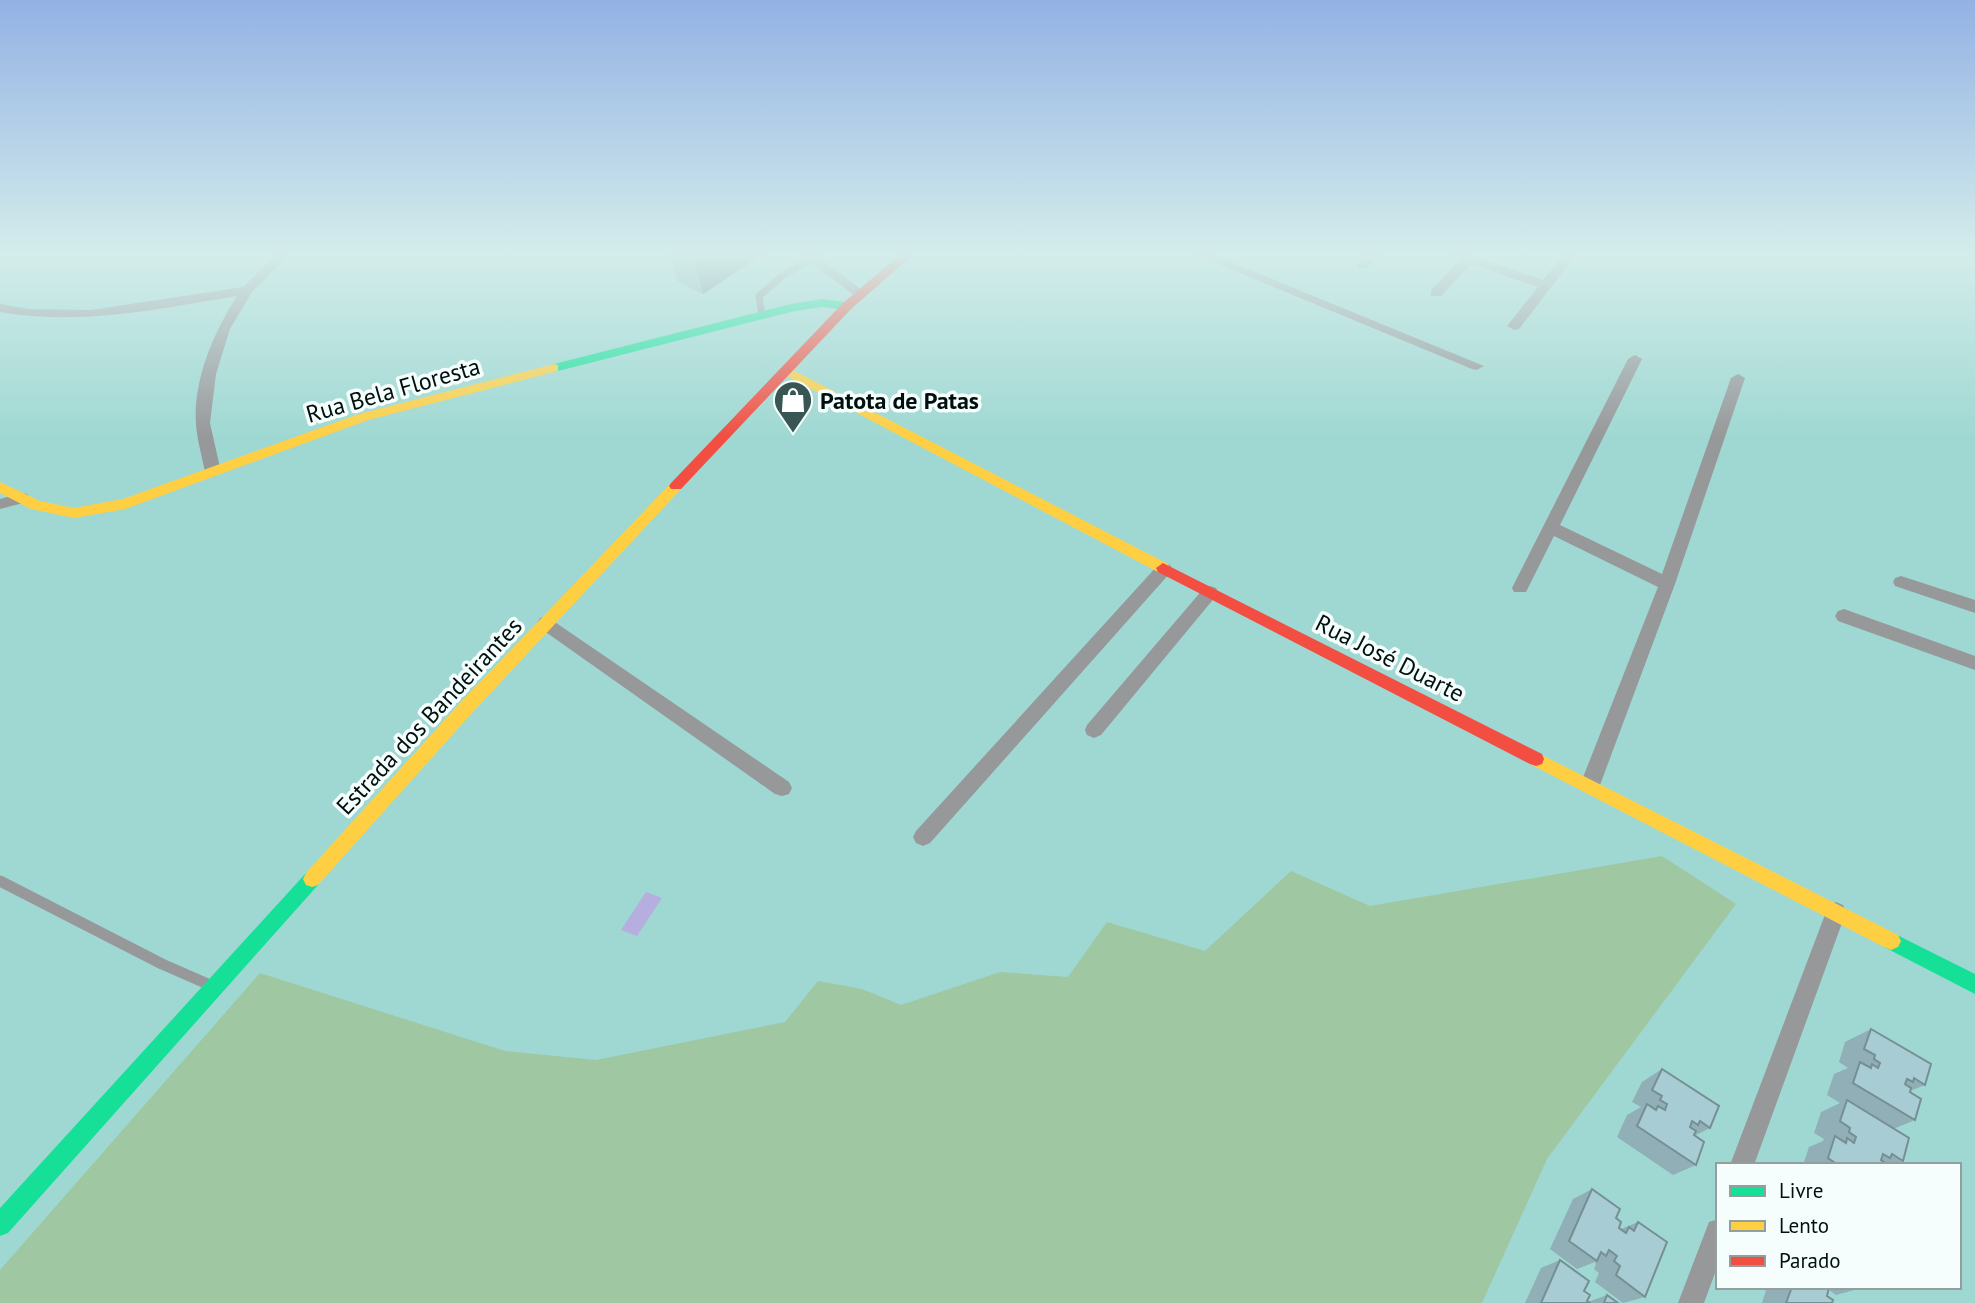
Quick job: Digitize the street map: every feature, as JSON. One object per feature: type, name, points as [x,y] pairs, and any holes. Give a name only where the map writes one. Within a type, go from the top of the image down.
[{"type":"street","points":[[26,315],[60,317],[75,315]]},
{"type":"street","points":[[213,472],[203,423],[208,374],[223,329],[232,315]]},
{"type":"street","name":"Rua Bela Floresta","points":[[0,487],[55,510],[74,513],[97,510],[155,495],[364,417],[762,315]]},
{"type":"street","name":"Estrada dos Bandeirantes","points":[[0,1225],[545,623],[838,315]]},
{"type":"street","points":[[1350,315],[1477,366]]},
{"type":"street","points":[[1514,326],[1522,315]]},
{"type":"street","points":[[1521,588],[1635,359]]},
{"type":"street","name":"Rua José Duarte","points":[[785,370],[1164,569],[1975,984]]},
{"type":"street","points":[[1590,785],[1667,584],[1738,378]]},
{"type":"street","points":[[0,504],[22,498]]},
{"type":"street","points":[[1552,528],[1667,584]]},
{"type":"street","points":[[923,837],[1164,569]]},
{"type":"street","points":[[1901,582],[1975,607]]},
{"type":"street","points":[[1094,730],[1210,592]]},
{"type":"street","points":[[1844,615],[1975,663]]},
{"type":"street","points":[[545,623],[782,788]]},
{"type":"street","points":[[1743,1163],[1836,912]]},
{"type":"street","points":[[1691,1303],[1716,1236]]},
{"type":"lane","points":[[0,881],[162,964],[215,987]]},
{"type":"green space","points":[[1662,856],[1736,904],[1547,1159],[1482,1303],[0,1303],[0,1270],[260,973],[505,1051],[596,1060],[785,1022],[818,981],[862,989],[901,1005],[1000,972],[1068,977],[1107,922],[1205,951],[1291,871],[1370,906]]},
{"type":"shaded area","points":[[646,892],[662,898],[637,936],[621,930]]},
{"type":"building","points":[[1871,1029],[1931,1064],[1925,1085],[1914,1078],[1913,1082],[1907,1079],[1905,1084],[1911,1088],[1910,1092],[1921,1099],[1915,1120],[1853,1083],[1860,1062],[1871,1068],[1872,1064],[1878,1068],[1880,1063],[1874,1059],[1875,1055],[1864,1049]]},
{"type":"building","points":[[1662,1069],[1719,1106],[1710,1128],[1700,1121],[1698,1125],[1692,1121],[1690,1127],[1696,1131],[1694,1135],[1704,1142],[1696,1165],[1637,1126],[1647,1104],[1656,1110],[1658,1106],[1665,1110],[1667,1104],[1660,1100],[1662,1096],[1652,1090]]},
{"type":"building","points":[[1847,1100],[1909,1138],[1903,1161],[1892,1154],[1890,1158],[1883,1154],[1881,1160],[1885,1163],[1835,1163],[1828,1158],[1835,1136],[1846,1143],[1847,1138],[1854,1143],[1856,1137],[1849,1132],[1850,1128],[1840,1121]]},
{"type":"building","points":[[1592,1189],[1620,1209],[1616,1218],[1621,1222],[1619,1228],[1626,1233],[1629,1227],[1634,1231],[1638,1222],[1667,1242],[1645,1297],[1616,1275],[1620,1266],[1614,1261],[1617,1256],[1609,1250],[1606,1256],[1601,1252],[1597,1261],[1569,1241]]},
{"type":"building","points":[[1560,1260],[1589,1281],[1584,1291],[1590,1295],[1587,1301],[1590,1303],[1541,1303]]},
{"type":"building","points":[[1791,1289],[1829,1289],[1827,1296],[1833,1300],[1832,1303],[1786,1303]]},
{"type":"building","points":[[1607,1295],[1618,1303],[1604,1303]]},
{"type":"traffic: fast","points":[[554,368],[764,315]]},
{"type":"traffic: fast","points":[[0,1225],[312,879]]},
{"type":"traffic: fast","points":[[1891,941],[1975,984]]},
{"type":"traffic: slow","points":[[0,487],[36,505],[74,513],[125,504],[364,417],[554,368]]},
{"type":"traffic: slow","points":[[785,370],[1163,568]]},
{"type":"traffic: slow","points":[[312,879],[465,709],[676,486]]},
{"type":"traffic: slow","points":[[1536,759],[1891,941]]},
{"type":"traffic: jam","points":[[676,486],[839,315]]},
{"type":"traffic: jam","points":[[1163,568],[1536,759]]},
{"type":"place","name":"Patota de Patas","points":[[793,434]]}]
